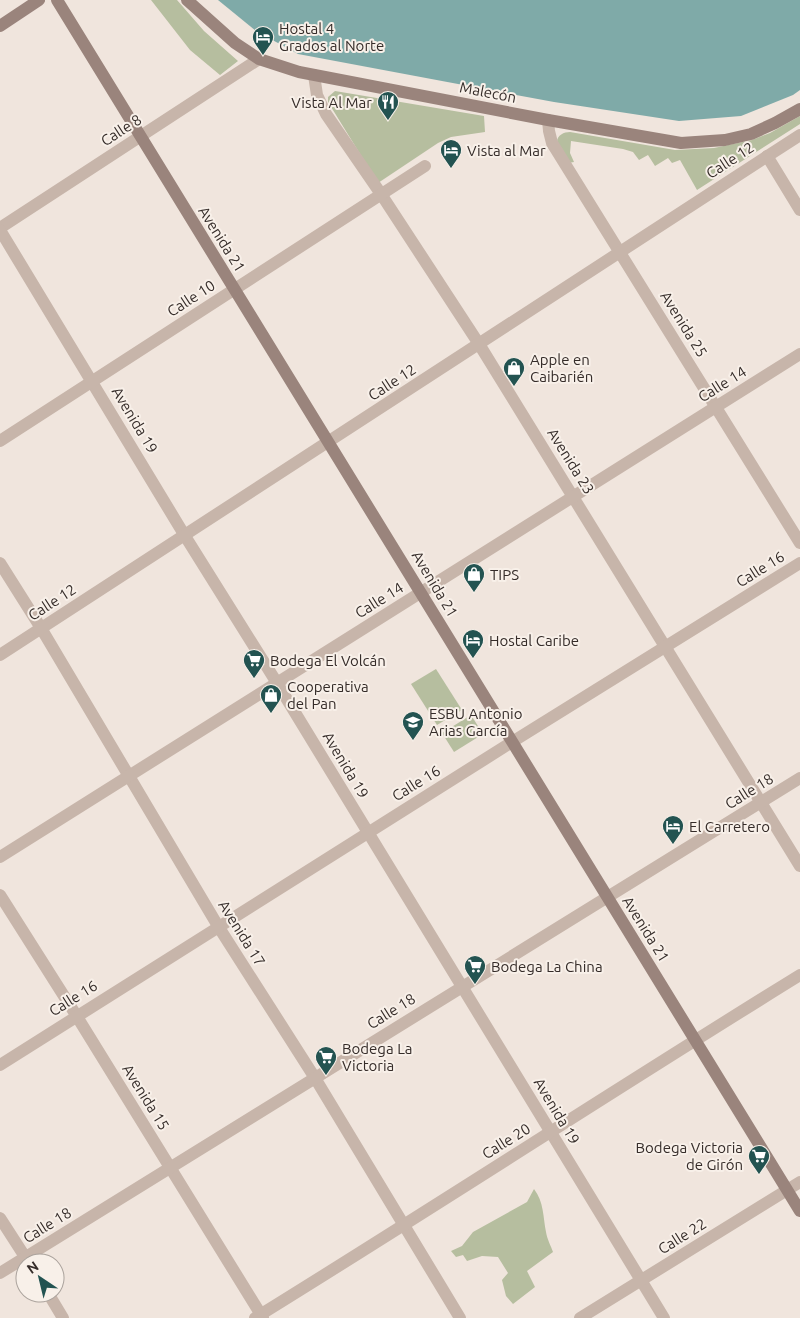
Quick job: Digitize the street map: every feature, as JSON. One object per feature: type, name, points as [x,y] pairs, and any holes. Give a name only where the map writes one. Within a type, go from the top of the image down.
[{"type":"main road","points":[[0,26],[39,0]]},
{"type":"main road","name":"Avenida 21","points":[[57,0],[800,1211]]},
{"type":"main road","name":"Malecón","points":[[187,0],[234,44],[260,59],[299,72],[548,120],[691,143],[725,140],[751,134],[800,109]]},
{"type":"street","name":"Calle 8","points":[[0,229],[260,59]]},
{"type":"street","name":"Avenida 23","points":[[314,75],[317,95],[326,114],[479,344],[800,866]]},
{"type":"street","name":"Avenida 25","points":[[548,120],[552,142],[800,543]]},
{"type":"street","name":"Calle 12","points":[[0,655],[800,135]]},
{"type":"street","points":[[767,156],[800,210]]},
{"type":"street","name":"Calle 10","points":[[0,441],[425,166]]},
{"type":"street","name":"Avenida 19","points":[[0,229],[185,536],[463,986],[550,1133],[664,1318]]},
{"type":"street","name":"Calle 14","points":[[0,857],[800,354]]},
{"type":"street","name":"Avenida 17","points":[[0,563],[41,628],[218,926],[315,1078],[460,1318]]},
{"type":"street","name":"Calle 16","points":[[0,1065],[76,1015],[800,563]]},
{"type":"street","name":"Calle 18","points":[[38,1253],[170,1167],[800,778]]},
{"type":"street","name":"Avenida 15","points":[[0,895],[170,1167],[260,1317]]},
{"type":"street","name":"Calle 20","points":[[260,1317],[696,1039],[800,976]]},
{"type":"street","name":"Calle 22","points":[[580,1318],[800,1182]]},
{"type":"street","points":[[0,1218],[22,1253]]},
{"type":"street","name":"Calle 18","points":[[0,1273],[15,1266]]},
{"type":"street","points":[[54,1303],[63,1318]]},
{"type":"green space","points":[[151,0],[177,0],[204,31],[238,61],[220,75],[190,50]]},
{"type":"green space","points":[[335,91],[484,116],[485,132],[451,137],[438,143],[378,183],[328,102],[328,97]]},
{"type":"green space","points":[[800,116],[800,124],[697,190],[680,160],[672,163],[668,158],[655,166],[648,155],[639,160],[633,152],[623,149],[571,141],[570,153],[574,162],[568,163],[557,142],[561,134],[570,132],[675,150],[714,148],[752,140],[770,133]]},
{"type":"green space","points":[[436,669],[462,710],[437,725],[411,684]]},
{"type":"green space","points":[[471,715],[483,734],[454,752],[442,733]]},
{"type":"green space","points":[[534,1189],[541,1204],[547,1235],[553,1252],[527,1271],[535,1287],[513,1304],[506,1296],[502,1280],[508,1273],[498,1257],[482,1256],[467,1261],[463,1255],[456,1257],[451,1251],[462,1246],[473,1232],[527,1202]]},
{"type":"water","points":[[218,0],[800,0],[800,90],[793,95],[741,116],[679,121],[554,102],[298,54],[256,31]]},
{"type":"place","name":"Hostal 4 Grados al Norte","points":[[263,56]]},
{"type":"place","name":"Vista Al Mar","points":[[388,121]]},
{"type":"place","name":"Vista al Mar","points":[[451,169]]},
{"type":"place","name":"Apple en Caibarién","points":[[514,387]]},
{"type":"place","name":"TIPS","points":[[474,593]]},
{"type":"place","name":"Hostal Caribe","points":[[473,659]]},
{"type":"place","name":"Bodega El Volcán","points":[[254,679]]},
{"type":"place","name":"Cooperativa del Pan","points":[[271,714]]},
{"type":"place","name":"ESBU Antonio Arias García","points":[[413,741]]},
{"type":"place","name":"El Carretero","points":[[673,845]]},
{"type":"place","name":"Bodega La China","points":[[475,985]]},
{"type":"place","name":"Bodega La Victoria","points":[[326,1076]]},
{"type":"place","name":"Bodega Victoria de Girón","points":[[759,1175]]}]
